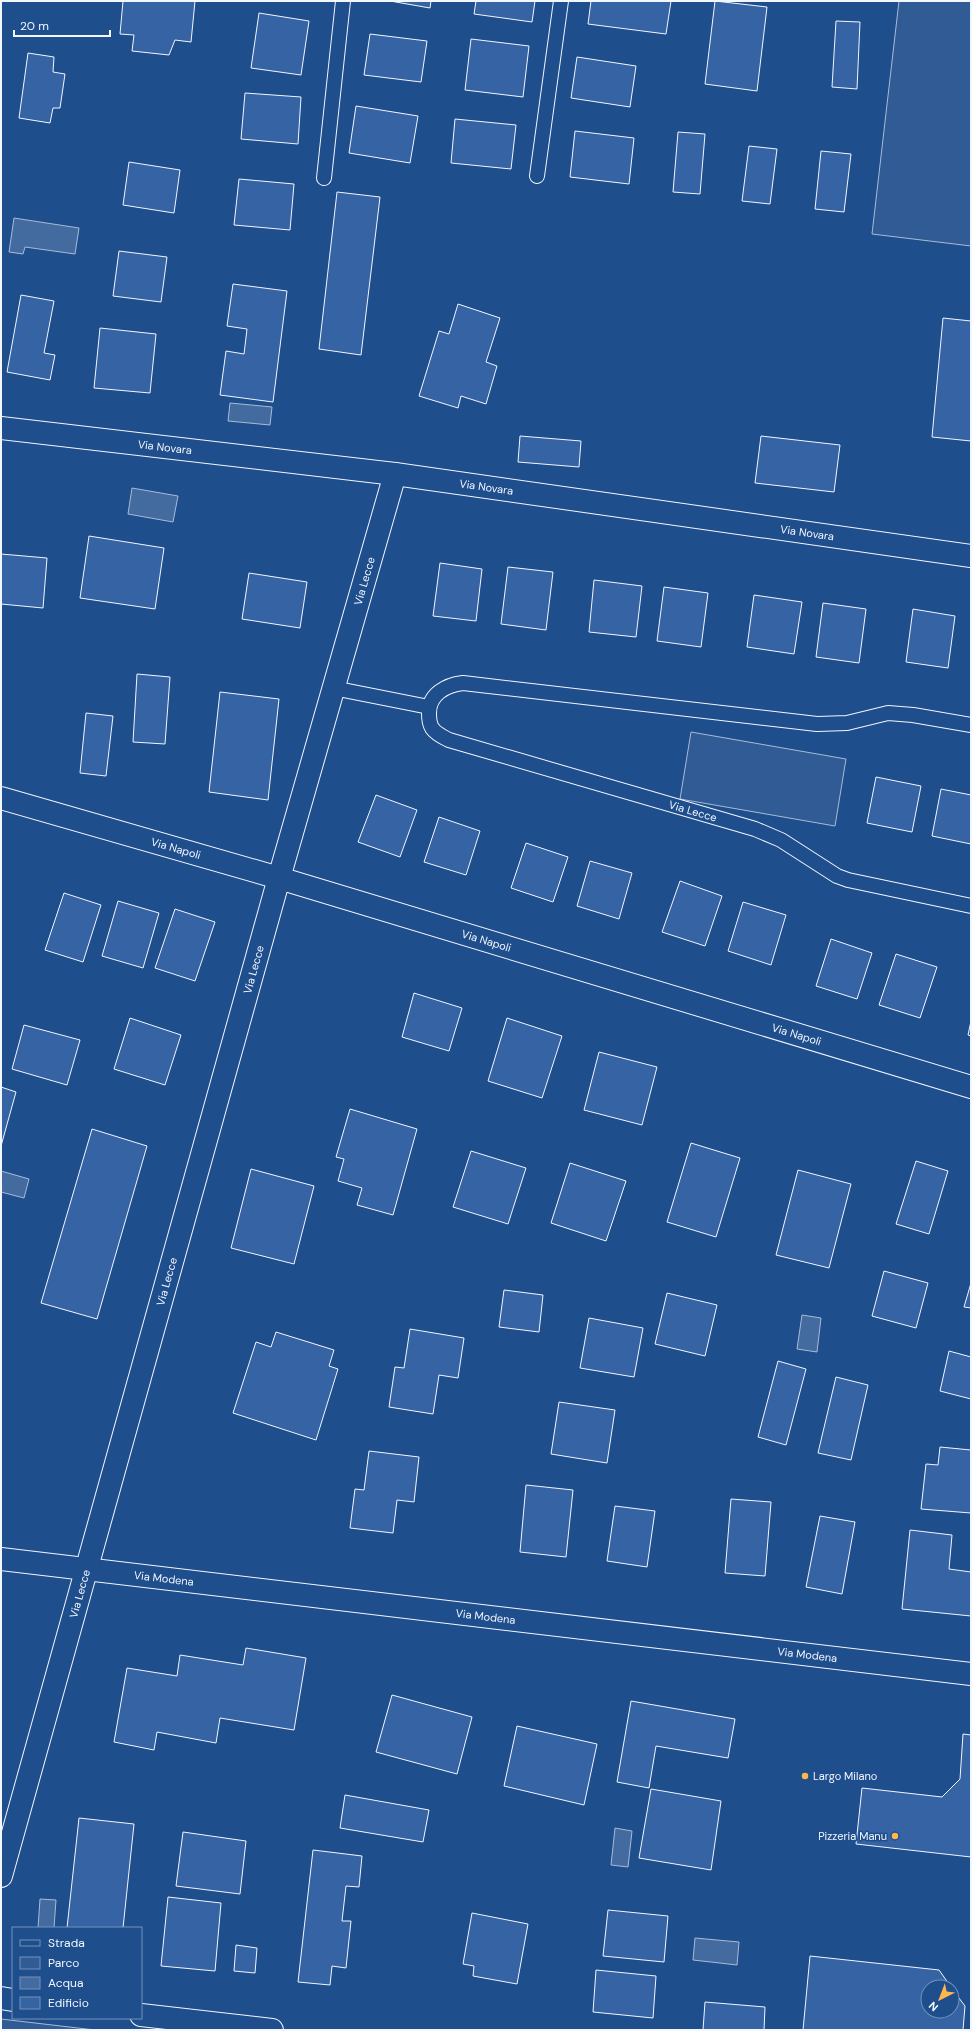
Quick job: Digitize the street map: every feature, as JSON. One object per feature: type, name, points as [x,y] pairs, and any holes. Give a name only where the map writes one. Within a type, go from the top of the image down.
[{"type":"street","name":"Via Novara","points":[[1,428],[395,474],[971,556]]},
{"type":"street","name":"Via Lecce","points":[[1,1876],[279,878],[395,474]]},
{"type":"street","name":"Via Napoli","points":[[1,798],[279,878],[971,1087]]},
{"type":"street","name":"Via Modena","points":[[1,1559],[971,1674]]},
{"type":"street","points":[[1,1998],[12,2000]]},
{"type":"street","points":[[142,2015],[272,2030]]},
{"type":"lane","points":[[324,178],[343,1]]},
{"type":"lane","points":[[537,176],[561,1]]},
{"type":"lane","points":[[333,688],[429,707],[434,697],[442,690],[451,685],[463,683],[817,724],[847,723],[888,713],[913,715],[971,725]]},
{"type":"lane","name":"Via Lecce","points":[[429,707],[431,727],[439,735],[450,740],[755,829],[781,840],[837,876],[848,880],[971,906]]},
{"type":"green space","points":[[899,1],[971,1],[971,246],[872,234]]},
{"type":"green space","points":[[691,732],[846,759],[835,826],[680,799]]},
{"type":"green space","points":[[1,2019],[95,2030],[1,2030]]},
{"type":"water","points":[[14,218],[79,228],[75,254],[25,247],[23,254],[9,252]]},
{"type":"water","points":[[230,403],[272,407],[270,425],[228,421]]},
{"type":"water","points":[[132,488],[178,496],[173,522],[128,514]]},
{"type":"water","points":[[1,1171],[29,1179],[24,1198],[1,1192]]},
{"type":"water","points":[[802,1315],[821,1318],[817,1352],[797,1349]]},
{"type":"water","points":[[615,1828],[632,1831],[628,1867],[611,1865]]},
{"type":"water","points":[[40,1899],[56,1900],[54,1927],[38,1927]]},
{"type":"water","points":[[695,1938],[739,1942],[737,1965],[693,1960]]},
{"type":"building","points":[[123,1],[195,1],[191,42],[175,40],[169,55],[132,51],[134,35],[120,34]]},
{"type":"building","points":[[390,1],[431,1],[430,8]]},
{"type":"building","points":[[476,1],[535,1],[532,22],[474,14]]},
{"type":"building","points":[[591,1],[671,1],[666,34],[588,24]]},
{"type":"building","points":[[715,1],[767,7],[757,91],[705,84]]},
{"type":"building","points":[[259,13],[309,21],[301,75],[251,68]]},
{"type":"building","points":[[836,21],[860,22],[857,89],[832,87]]},
{"type":"building","points":[[370,34],[427,41],[421,82],[364,75]]},
{"type":"building","points":[[471,39],[529,46],[523,97],[465,90]]},
{"type":"building","points":[[28,53],[54,57],[53,72],[65,74],[60,108],[53,108],[50,123],[19,118]]},
{"type":"building","points":[[577,57],[636,66],[630,107],[571,98]]},
{"type":"building","points":[[245,93],[301,97],[298,144],[241,139]]},
{"type":"building","points":[[356,106],[418,116],[410,163],[349,153]]},
{"type":"building","points":[[455,119],[516,125],[511,169],[451,163]]},
{"type":"building","points":[[575,131],[634,138],[629,184],[570,177]]},
{"type":"building","points":[[678,132],[705,134],[700,194],[673,192]]},
{"type":"building","points":[[749,146],[777,149],[770,204],[742,201]]},
{"type":"building","points":[[821,151],[851,154],[844,212],[815,209]]},
{"type":"building","points":[[129,162],[180,170],[174,213],[123,205]]},
{"type":"building","points":[[239,179],[294,184],[290,230],[234,225]]},
{"type":"building","points":[[337,192],[380,197],[361,355],[319,349]]},
{"type":"building","points":[[119,251],[167,257],[161,302],[113,296]]},
{"type":"building","points":[[233,284],[287,291],[273,402],[220,395],[226,351],[244,354],[247,329],[227,326]]},
{"type":"building","points":[[21,295],[54,301],[44,353],[55,355],[50,380],[7,372]]},
{"type":"building","points":[[458,304],[500,318],[486,362],[497,366],[486,404],[461,396],[458,408],[419,396],[439,331],[449,334]]},
{"type":"building","points":[[943,318],[971,321],[971,441],[932,437]]},
{"type":"building","points":[[100,328],[156,334],[150,393],[94,388]]},
{"type":"building","points":[[520,436],[581,441],[579,467],[518,462]]},
{"type":"building","points":[[761,436],[840,445],[834,492],[755,483]]},
{"type":"building","points":[[89,536],[164,548],[155,609],[80,598]]},
{"type":"building","points":[[1,554],[47,558],[43,608],[1,604]]},
{"type":"building","points":[[440,563],[482,569],[476,621],[433,616]]},
{"type":"building","points":[[508,567],[553,572],[546,630],[501,624]]},
{"type":"building","points":[[249,573],[307,582],[300,628],[242,619]]},
{"type":"building","points":[[594,580],[642,586],[636,637],[589,632]]},
{"type":"building","points":[[664,587],[708,593],[701,647],[657,641]]},
{"type":"building","points":[[754,595],[802,602],[794,654],[747,647]]},
{"type":"building","points":[[823,603],[866,609],[859,663],[816,657]]},
{"type":"building","points":[[913,609],[955,616],[948,668],[906,662]]},
{"type":"building","points":[[137,674],[170,677],[165,744],[133,742]]},
{"type":"building","points":[[220,692],[279,699],[268,800],[209,792]]},
{"type":"building","points":[[86,713],[113,716],[106,776],[80,773]]},
{"type":"building","points":[[876,777],[921,786],[912,832],[867,823]]},
{"type":"building","points":[[941,789],[971,795],[971,844],[932,836]]},
{"type":"building","points":[[376,795],[417,810],[400,857],[358,842]]},
{"type":"building","points":[[439,817],[480,831],[466,875],[424,862]]},
{"type":"building","points":[[526,843],[568,857],[553,902],[511,888]]},
{"type":"building","points":[[590,861],[632,873],[619,919],[577,906]]},
{"type":"building","points":[[680,881],[722,896],[705,946],[662,932]]},
{"type":"building","points":[[64,893],[101,905],[83,962],[45,950]]},
{"type":"building","points":[[118,901],[159,913],[143,968],[102,956]]},
{"type":"building","points":[[743,902],[786,915],[771,965],[728,951]]},
{"type":"building","points":[[175,909],[215,922],[195,981],[155,968]]},
{"type":"building","points":[[831,939],[872,953],[857,999],[816,986]]},
{"type":"building","points":[[896,954],[937,967],[920,1018],[879,1005]]},
{"type":"building","points":[[414,993],[462,1008],[449,1051],[402,1037]]},
{"type":"building","points":[[130,1018],[181,1035],[165,1085],[114,1069]]},
{"type":"building","points":[[507,1018],[562,1036],[542,1098],[488,1081]]},
{"type":"building","points":[[971,1021],[971,1036],[968,1035]]},
{"type":"building","points":[[24,1025],[80,1040],[67,1085],[12,1069]]},
{"type":"building","points":[[599,1052],[657,1067],[642,1125],[584,1110]]},
{"type":"building","points":[[1,1087],[16,1092],[1,1146]]},
{"type":"building","points":[[350,1109],[417,1129],[393,1215],[357,1205],[362,1188],[338,1181],[344,1159],[336,1157]]},
{"type":"building","points":[[92,1129],[147,1146],[97,1319],[41,1303]]},
{"type":"building","points":[[691,1143],[740,1158],[716,1237],[667,1222]]},
{"type":"building","points":[[471,1151],[526,1168],[508,1224],[453,1207]]},
{"type":"building","points":[[916,1161],[948,1171],[929,1234],[896,1224]]},
{"type":"building","points":[[570,1163],[626,1181],[606,1241],[551,1223]]},
{"type":"building","points":[[251,1169],[314,1186],[294,1264],[231,1248]]},
{"type":"building","points":[[798,1170],[851,1184],[829,1268],[776,1255]]},
{"type":"building","points":[[884,1271],[928,1283],[916,1328],[872,1316]]},
{"type":"building","points":[[971,1283],[971,1308],[964,1307]]},
{"type":"building","points":[[504,1290],[543,1295],[539,1332],[499,1327]]},
{"type":"building","points":[[667,1293],[717,1305],[705,1356],[655,1344]]},
{"type":"building","points":[[589,1318],[643,1328],[634,1377],[580,1368]]},
{"type":"building","points":[[410,1329],[464,1338],[458,1378],[439,1375],[433,1414],[389,1407],[395,1367],[404,1368]]},
{"type":"building","points":[[276,1332],[334,1350],[329,1366],[338,1369],[316,1440],[233,1413],[256,1342],[271,1347]]},
{"type":"building","points":[[949,1351],[971,1357],[971,1399],[940,1391]]},
{"type":"building","points":[[778,1361],[806,1369],[786,1445],[758,1437]]},
{"type":"building","points":[[836,1377],[868,1385],[851,1460],[818,1453]]},
{"type":"building","points":[[559,1402],[615,1410],[607,1463],[551,1454]]},
{"type":"building","points":[[940,1447],[971,1450],[971,1513],[921,1509],[926,1464],[938,1465]]},
{"type":"building","points":[[369,1451],[419,1457],[414,1502],[397,1500],[393,1533],[350,1528],[355,1489],[364,1490]]},
{"type":"building","points":[[526,1485],[573,1490],[566,1557],[520,1552]]},
{"type":"building","points":[[731,1499],[771,1502],[765,1576],[725,1573]]},
{"type":"building","points":[[615,1506],[655,1511],[647,1567],[607,1561]]},
{"type":"building","points":[[820,1516],[855,1522],[842,1594],[806,1587]]},
{"type":"building","points":[[910,1530],[952,1535],[949,1569],[971,1572],[971,1616],[902,1609]]},
{"type":"building","points":[[246,1648],[306,1658],[294,1730],[220,1718],[216,1743],[157,1732],[154,1750],[114,1742],[127,1668],[177,1676],[180,1655],[243,1665]]},
{"type":"building","points":[[392,1695],[472,1717],[457,1774],[376,1752]]},
{"type":"building","points":[[631,1701],[735,1719],[728,1758],[656,1746],[649,1788],[617,1782]]},
{"type":"building","points":[[517,1726],[597,1744],[584,1805],[504,1786]]},
{"type":"building","points":[[963,1734],[971,1735],[971,1857],[856,1844],[862,1788],[942,1797],[960,1779]]},
{"type":"building","points":[[651,1789],[721,1801],[711,1870],[639,1858]]},
{"type":"building","points":[[345,1795],[429,1810],[423,1842],[340,1828]]},
{"type":"building","points":[[79,1818],[134,1824],[123,1927],[67,1927]]},
{"type":"building","points":[[183,1832],[246,1841],[240,1894],[176,1886]]},
{"type":"building","points":[[313,1850],[362,1856],[359,1887],[346,1886],[342,1921],[351,1921],[346,1968],[332,1966],[330,1985],[298,1982]]},
{"type":"building","points":[[168,1897],[221,1903],[215,1971],[161,1966]]},
{"type":"building","points":[[608,1910],[668,1916],[664,1962],[603,1956]]},
{"type":"building","points":[[472,1913],[528,1924],[517,1984],[473,1976],[474,1966],[463,1964]]},
{"type":"building","points":[[236,1945],[257,1948],[255,1973],[234,1971]]},
{"type":"building","points":[[810,1956],[939,1970],[945,1979],[920,1979],[920,2019],[960,2019],[960,1999],[965,2006],[963,2030],[803,2030]]},
{"type":"building","points":[[596,1970],[656,1976],[653,2018],[593,2012]]},
{"type":"building","points":[[705,2002],[765,2007],[764,2030],[703,2030]]},
{"type":"place","name":"Largo Milano","points":[[805,1776]]},
{"type":"place","name":"Pizzeria Manu","points":[[895,1836]]}]
